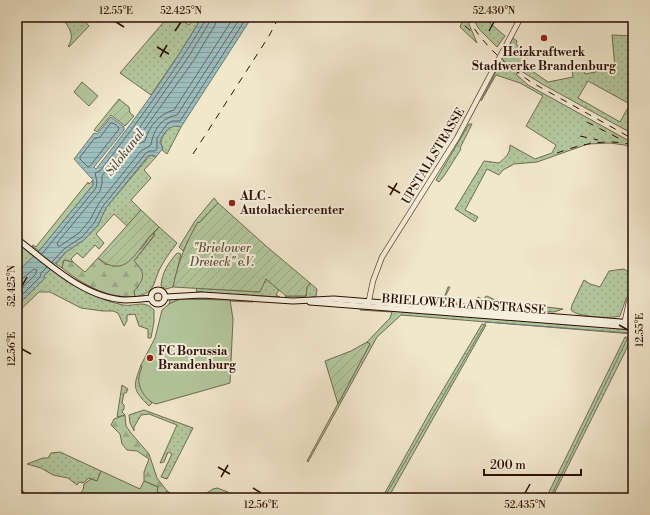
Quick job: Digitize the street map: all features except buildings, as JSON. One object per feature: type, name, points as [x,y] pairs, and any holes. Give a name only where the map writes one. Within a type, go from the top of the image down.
[{"type":"main road","name":"BRIELOWER LANDSTRASSE","points":[[17,239],[68,278],[83,287],[107,297],[125,300],[151,298]]},
{"type":"main road","name":"BRIELOWER LANDSTRASSE","points":[[158,290],[163,292],[166,297],[163,303],[158,305],[154,304],[151,298],[152,292],[158,290]]},
{"type":"main road","name":"BRIELOWER LANDSTRASSE","points":[[166,297],[202,295],[368,304],[629,325]]},
{"type":"street","name":"UPSTALLSTRASSE","points":[[368,304],[375,275],[382,257],[457,138],[521,17]]},
{"type":"street","points":[[629,325],[633,295]]},
{"type":"street","points":[[629,325],[629,302],[633,295]]},
{"type":"street","points":[[630,310],[633,315]]},
{"type":"green space","points":[[60,17],[81,17],[89,26],[69,47],[71,38],[70,30]]},
{"type":"green space","points":[[168,17],[177,17],[189,25],[194,17],[202,17],[151,95],[120,73]]},
{"type":"green space","points":[[456,17],[466,17],[477,43],[460,27],[462,22]]},
{"type":"green space","points":[[472,17],[483,17],[505,36],[497,47],[479,29]]},
{"type":"green space","points":[[612,35],[633,36],[633,134],[521,71],[516,74],[528,85],[633,143],[633,149],[625,145],[610,143],[588,144],[537,162],[514,164],[503,170],[499,175],[487,169],[465,210],[478,217],[475,222],[455,209],[484,161],[499,163],[507,155],[510,145],[535,159],[552,153],[556,145],[526,126],[543,96],[520,83],[496,75],[481,101],[513,38],[517,41],[516,44],[529,56],[522,64],[548,82],[573,77],[572,67],[581,65],[585,74],[615,68]],"holes":[[[588,81],[630,104],[620,122],[578,98]]]},
{"type":"green space","points":[[82,82],[98,96],[89,106],[74,92]]},
{"type":"green space","points":[[119,99],[129,107],[130,113],[134,116],[125,126],[111,115],[97,132],[94,130]]},
{"type":"green space","points":[[469,124],[472,124],[460,148],[461,149],[439,182],[436,180]]},
{"type":"green space","points":[[173,125],[181,127],[167,154],[162,150],[163,148],[161,142],[165,133]]},
{"type":"green space","points":[[150,155],[156,157],[144,170],[151,178],[131,200],[141,210],[127,226],[114,214],[96,234],[104,243],[99,249],[95,245],[83,258],[77,253],[71,259],[73,262],[64,260],[62,268],[56,264],[66,252],[84,240],[98,225],[106,208]]},
{"type":"green space","points":[[93,180],[93,185],[39,251],[32,246],[33,245],[36,247],[88,182],[89,184]]},
{"type":"green space","points":[[214,198],[218,203],[198,223],[183,251],[179,247],[195,221]]},
{"type":"green space","name":"\"Brielower Dreieck\" e.V.","points":[[218,203],[310,283],[307,287],[306,296],[286,296],[266,279],[260,292],[173,287],[182,254],[193,230],[198,222],[199,223]]},
{"type":"green space","points":[[141,210],[159,227],[134,256],[128,262],[115,266],[107,264],[98,258]]},
{"type":"green space","points":[[159,227],[177,243],[167,256],[151,289],[142,295],[135,297],[134,291],[138,287],[134,261],[155,235],[153,234]]},
{"type":"green space","points":[[153,234],[155,234],[134,261],[140,268],[143,275],[141,282],[134,291],[135,297],[124,297],[105,293],[87,285],[62,268],[64,260],[73,262],[85,272],[98,258],[106,265],[142,248]]},
{"type":"green space","points":[[17,243],[34,257],[17,272]]},
{"type":"green space","points":[[178,253],[181,254],[173,287],[166,289],[161,286],[164,272]]},
{"type":"green space","points":[[51,269],[76,286],[103,299],[123,305],[143,304],[150,307],[154,310],[154,322],[151,338],[148,338],[148,329],[139,326],[135,314],[127,315],[127,321],[124,326],[118,313],[113,311],[81,308],[50,292],[39,292],[17,313],[17,306]]},
{"type":"green space","points":[[624,269],[633,275],[633,287],[626,299],[620,316],[594,317],[580,314],[571,310],[584,280],[590,284],[600,287],[609,271]]},
{"type":"green space","points":[[266,279],[279,290],[276,295],[280,297],[196,291],[197,288],[259,292]]},
{"type":"green space","points":[[310,283],[317,289],[316,296],[304,299],[284,299],[286,296],[306,296],[307,287]]},
{"type":"green space","points":[[448,287],[450,287],[445,297],[450,302],[473,305],[478,297],[482,299],[482,304],[472,306],[445,303],[443,301]]},
{"type":"green space","points":[[198,296],[253,302],[180,299],[169,304],[170,300],[179,297]]},
{"type":"green space","points":[[487,296],[509,307],[511,305],[517,308],[531,309],[538,306],[563,309],[554,312],[492,309],[485,304],[485,297]]},
{"type":"green space","points":[[180,299],[230,300],[233,319],[230,383],[156,404],[147,399],[140,386],[139,379],[142,367],[141,365],[155,338],[162,310],[169,304]]},
{"type":"green space","points":[[360,308],[633,329],[633,334],[401,315],[377,337],[308,462],[307,461],[370,344],[367,342],[390,318],[392,312],[360,310]]},
{"type":"green space","points":[[482,324],[486,325],[388,498],[382,498],[431,410]]},
{"type":"green space","points":[[625,337],[632,338],[552,498],[546,498]]},
{"type":"green space","points":[[367,342],[370,344],[338,404],[325,361],[351,351]]},
{"type":"green space","points":[[141,365],[140,377],[142,386],[152,403],[149,406],[139,396],[136,387],[136,378]]},
{"type":"green space","points":[[122,385],[128,389],[126,393],[124,393],[122,403],[124,405],[124,409],[122,412],[125,415],[117,417]]},
{"type":"green space","points":[[144,410],[193,428],[167,479],[161,477],[172,454],[168,452],[164,462],[160,463],[177,425],[149,414],[141,415],[134,427],[134,431],[130,423],[129,415]]},
{"type":"green space","points":[[125,415],[126,426],[149,454],[157,478],[167,491],[164,494],[156,492],[158,487],[144,481],[144,472],[149,459],[137,451],[127,450],[122,444],[120,434],[111,425],[114,419]]},
{"type":"green space","points":[[60,452],[101,471],[97,481],[89,478],[83,483],[79,482],[77,485],[68,478],[53,475],[41,468],[27,464],[43,458],[48,458],[51,453]]},
{"type":"green space","points":[[101,471],[140,489],[144,481],[158,487],[157,492],[164,494],[167,491],[174,495],[174,498],[76,498],[83,490],[84,484],[91,479],[97,481]]},
{"type":"green space","points":[[217,488],[228,492],[233,498],[199,498],[213,489]]},
{"type":"water","name":"Silokanal","points":[[202,17],[252,17],[181,127],[174,126],[165,132],[160,143],[163,148],[156,157],[153,155],[148,156],[106,208],[98,225],[84,240],[66,252],[44,276],[45,278],[17,306],[17,272],[39,251],[93,185],[93,180],[74,159],[94,133],[97,134],[111,117],[124,127],[124,130],[94,167],[96,169],[152,95]]},
{"type":"water","points":[[17,485],[27,495],[58,493],[71,498],[17,498]]},
{"type":"waterway","points":[[384,498],[486,322],[630,333]]},
{"type":"waterway","points":[[550,498],[630,333],[633,333]]},
{"type":"railway","points":[[193,154],[269,36],[279,17]]},
{"type":"railway","points":[[454,17],[471,31]]},
{"type":"railway","points":[[467,17],[487,45],[504,61],[531,82],[633,139]]},
{"type":"railway","points":[[587,122],[622,140]]},
{"type":"railway","points":[[580,136],[598,140]]},
{"type":"railway","points":[[557,153],[594,143],[613,142],[633,145]]},
{"type":"place","name":"Heizkraftwerk Stadtwerke Brandenburg","points":[[544,38]]},
{"type":"place","name":"ALC - Autolackiercenter","points":[[232,203]]},
{"type":"place","name":"FC Borussia Brandenburg","points":[[150,358]]}]
